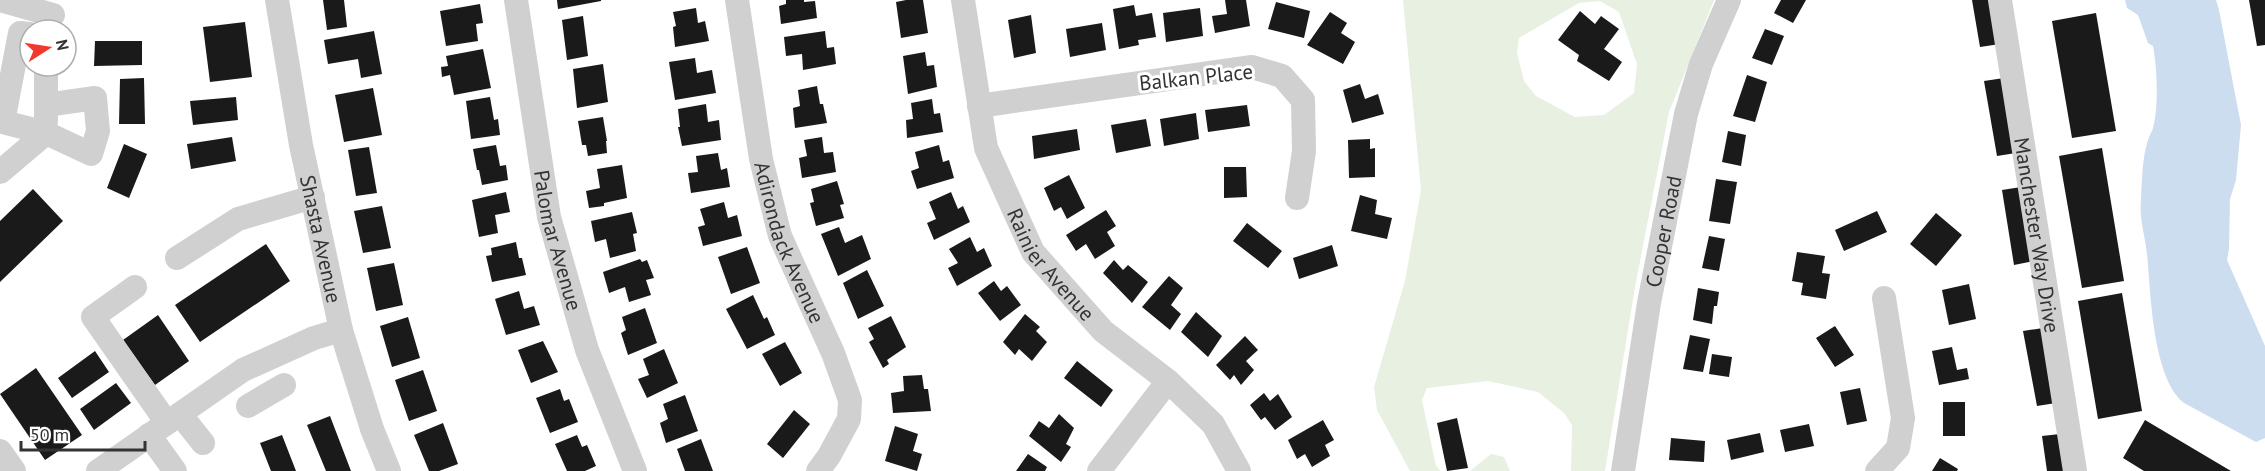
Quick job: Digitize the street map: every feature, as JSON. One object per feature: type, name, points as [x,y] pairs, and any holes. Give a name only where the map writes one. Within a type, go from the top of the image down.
[{"type":"street","points":[[0,0],[56,15]]},
{"type":"street","name":"Shasta Avenue","points":[[277,0],[301,145],[341,330],[372,429],[389,471]]},
{"type":"street","name":"Palomar Avenue","points":[[516,0],[549,217],[588,350],[635,471]]},
{"type":"street","name":"Adirondack Avenue","points":[[737,0],[761,159],[780,236],[833,353],[850,400],[849,419],[818,471]]},
{"type":"street","name":"Rainier Avenue","points":[[963,0],[986,148],[1033,252],[1103,331],[1168,381],[1213,424],[1239,471]]},
{"type":"street","name":"Cooper Road","points":[[1623,471],[1649,303],[1686,114],[1701,64],[1729,0]]},
{"type":"street","name":"Manchester Way Drive","points":[[2000,0],[2075,471]]},
{"type":"street","points":[[18,43],[3,122],[46,133],[88,163],[98,131],[95,98],[46,105]]},
{"type":"street","name":"Balkan Place","points":[[979,105],[1252,67],[1282,76],[1303,100],[1304,151],[1297,198]]},
{"type":"street","points":[[0,172],[46,133],[46,78]]},
{"type":"street","points":[[177,258],[238,219],[313,196]]},
{"type":"street","points":[[135,287],[93,317],[165,424],[176,471]]},
{"type":"street","points":[[1877,471],[1898,448],[1903,418],[1884,298]]},
{"type":"street","points":[[98,471],[122,464],[165,424],[251,367],[314,338],[341,330]]},
{"type":"street","points":[[251,367],[266,395]]},
{"type":"street","points":[[1099,471],[1168,381]]},
{"type":"street","points":[[165,424],[203,443]]},
{"type":"street","points":[[0,452],[14,471]]},
{"type":"green space","points":[[1403,0],[1714,0],[1669,112],[1635,287],[1605,471],[1571,471],[1572,425],[1564,413],[1538,392],[1488,381],[1427,388],[1422,400],[1436,466],[1441,471],[1410,471],[1377,410],[1374,387],[1405,281],[1421,190]],"holes":[[[1600,1],[1619,12],[1637,64],[1634,93],[1604,115],[1575,117],[1536,96],[1524,81],[1517,53],[1519,38],[1579,3]]]},
{"type":"green space","points":[[1491,454],[1504,457],[1510,471],[1470,471]]},
{"type":"water","points":[[2125,0],[2216,0],[2219,10],[2241,125],[2236,180],[2230,199],[2227,260],[2265,346],[2265,438],[2256,442],[2184,403],[2173,391],[2159,355],[2141,220],[2145,154],[2156,109],[2156,65],[2153,46],[2148,43],[2138,15],[2127,8]]},
{"type":"building","points":[[323,0],[344,0],[347,27],[327,30]]},
{"type":"building","points":[[557,0],[601,0],[601,1],[558,9]]},
{"type":"building","points":[[786,0],[815,1],[817,18],[781,24],[779,6],[786,4]]},
{"type":"building","points":[[923,0],[928,33],[901,38],[896,2]]},
{"type":"building","points":[[1225,0],[1246,0],[1250,26],[1215,33],[1212,16],[1227,14]]},
{"type":"building","points":[[1781,0],[1806,0],[1793,23],[1774,13]]},
{"type":"building","points":[[1972,0],[1993,0],[2000,44],[1980,47]]},
{"type":"building","points":[[2249,0],[2265,0],[2265,45],[2257,46]]},
{"type":"building","points":[[1276,2],[1310,11],[1304,38],[1268,29]]},
{"type":"building","points":[[480,4],[483,23],[476,24],[478,41],[446,46],[440,11]]},
{"type":"building","points":[[1134,5],[1136,16],[1152,13],[1156,37],[1138,40],[1139,45],[1119,49],[1113,9]]},
{"type":"building","points":[[696,8],[698,23],[705,21],[709,41],[675,47],[673,27],[676,26],[673,12]]},
{"type":"building","points":[[1200,8],[1203,36],[1166,42],[1163,13]]},
{"type":"building","points":[[1580,11],[1595,24],[1601,16],[1619,29],[1604,49],[1622,62],[1609,81],[1577,61],[1579,55],[1558,40]]},
{"type":"building","points":[[1330,12],[1347,23],[1341,33],[1355,42],[1343,64],[1307,45]]},
{"type":"building","points":[[2096,13],[2116,131],[2072,138],[2052,21]]},
{"type":"building","points":[[1031,15],[1036,53],[1014,58],[1008,20]]},
{"type":"building","points":[[583,16],[588,56],[567,60],[562,20]]},
{"type":"building","points":[[245,22],[252,77],[210,82],[203,27]]},
{"type":"building","points":[[1102,23],[1106,50],[1070,57],[1066,29]]},
{"type":"building","points":[[1765,29],[1784,36],[1772,65],[1752,58]]},
{"type":"building","points":[[374,31],[382,74],[361,78],[358,59],[328,64],[324,40]]},
{"type":"building","points":[[825,31],[827,48],[834,47],[836,64],[803,70],[802,54],[786,56],[784,37]]},
{"type":"building","points":[[95,41],[142,41],[142,65],[94,66]]},
{"type":"building","points":[[483,49],[491,88],[454,95],[450,75],[442,77],[441,67],[448,66],[446,56]]},
{"type":"building","points":[[925,52],[927,66],[934,65],[937,87],[908,94],[903,56]]},
{"type":"building","points":[[695,58],[697,73],[712,70],[716,93],[675,100],[669,62]]},
{"type":"building","points":[[603,64],[608,102],[577,108],[573,69]]},
{"type":"building","points":[[1747,75],[1767,82],[1755,122],[1733,116]]},
{"type":"building","points":[[144,78],[145,124],[119,124],[120,79]]},
{"type":"building","points":[[2004,78],[2016,153],[1997,156],[1984,81]]},
{"type":"building","points":[[1360,84],[1365,99],[1378,94],[1384,114],[1352,123],[1343,90]]},
{"type":"building","points":[[817,86],[820,104],[823,104],[827,123],[795,128],[793,108],[800,106],[798,90]]},
{"type":"building","points":[[373,88],[382,135],[344,142],[335,95]]},
{"type":"building","points":[[236,97],[238,120],[193,125],[190,101]]},
{"type":"building","points":[[490,97],[494,120],[498,119],[500,135],[471,139],[466,101]]},
{"type":"building","points":[[932,99],[934,114],[940,113],[943,132],[907,138],[906,120],[913,119],[911,103]]},
{"type":"building","points":[[706,104],[708,122],[719,120],[721,140],[682,146],[678,127],[680,127],[678,109]]},
{"type":"building","points":[[1247,105],[1250,126],[1208,132],[1205,110]]},
{"type":"building","points":[[1196,113],[1199,139],[1164,146],[1160,119]]},
{"type":"building","points":[[603,117],[607,153],[588,156],[586,145],[582,145],[578,121]]},
{"type":"building","points":[[1146,119],[1151,146],[1116,153],[1111,125]]},
{"type":"building","points":[[1077,129],[1080,150],[1034,159],[1032,136]]},
{"type":"building","points":[[1728,131],[1746,135],[1741,166],[1722,162]]},
{"type":"building","points":[[232,137],[236,161],[191,169],[187,144]]},
{"type":"building","points":[[822,137],[824,153],[833,152],[836,172],[802,178],[799,158],[807,156],[804,140]]},
{"type":"building","points":[[1370,139],[1370,149],[1375,148],[1375,177],[1349,178],[1348,140]]},
{"type":"building","points":[[124,144],[147,154],[129,198],[107,188]]},
{"type":"building","points":[[496,145],[500,166],[506,165],[508,180],[482,185],[473,149]]},
{"type":"building","points":[[939,145],[943,162],[949,160],[954,178],[917,189],[911,171],[919,168],[915,152]]},
{"type":"building","points":[[369,147],[377,193],[356,196],[348,150]]},
{"type":"building","points":[[2102,148],[2124,281],[2082,288],[2059,156]]},
{"type":"building","points":[[718,153],[721,170],[727,168],[730,187],[691,193],[688,173],[698,172],[696,156]]},
{"type":"building","points":[[622,165],[627,198],[604,203],[604,206],[589,208],[586,191],[600,188],[597,169]]},
{"type":"building","points":[[1224,167],[1246,167],[1247,197],[1224,198]]},
{"type":"building","points":[[1069,175],[1085,208],[1067,219],[1061,207],[1054,211],[1044,188]]},
{"type":"building","points":[[1716,179],[1737,182],[1730,224],[1709,221]]},
{"type":"building","points":[[837,181],[844,204],[840,205],[844,218],[816,226],[810,203],[814,202],[811,189]]},
{"type":"building","points":[[2021,187],[2034,261],[2014,265],[2002,190]]},
{"type":"building","points":[[33,189],[63,221],[0,282],[0,221]]},
{"type":"building","points":[[506,192],[510,212],[495,215],[498,233],[479,237],[472,200]]},
{"type":"building","points":[[951,192],[958,209],[963,206],[970,222],[934,240],[927,223],[936,219],[929,202]]},
{"type":"building","points":[[1360,195],[1377,200],[1375,214],[1392,218],[1387,239],[1351,231]]},
{"type":"building","points":[[724,202],[728,218],[737,215],[742,236],[703,246],[698,227],[705,225],[700,209]]},
{"type":"building","points":[[382,206],[391,248],[363,253],[354,211]]},
{"type":"building","points":[[1106,210],[1116,226],[1107,232],[1115,246],[1095,259],[1086,244],[1076,251],[1066,235]]},
{"type":"building","points":[[1877,211],[1887,232],[1844,251],[1835,230]]},
{"type":"building","points":[[632,212],[637,233],[633,234],[636,251],[610,258],[606,239],[595,242],[591,221]]},
{"type":"building","points":[[1936,213],[1962,235],[1936,266],[1910,244]]},
{"type":"building","points":[[1247,223],[1282,251],[1268,268],[1233,241]]},
{"type":"building","points":[[839,227],[845,243],[862,235],[871,259],[838,276],[821,234]]},
{"type":"building","points":[[1709,236],[1725,239],[1719,271],[1702,268]]},
{"type":"building","points":[[970,237],[977,252],[984,248],[992,266],[957,286],[948,268],[958,263],[949,249]]},
{"type":"building","points":[[516,242],[526,275],[492,282],[486,256],[492,255],[491,248]]},
{"type":"building","points":[[266,244],[290,281],[200,342],[175,305]]},
{"type":"building","points":[[1332,245],[1338,266],[1299,279],[1293,258]]},
{"type":"building","points":[[747,247],[760,283],[731,294],[718,257]]},
{"type":"building","points":[[1797,252],[1825,256],[1822,273],[1830,274],[1826,299],[1801,295],[1803,283],[1792,281]]},
{"type":"building","points":[[640,259],[642,262],[647,260],[654,278],[646,280],[651,295],[629,302],[625,287],[609,293],[603,272]]},
{"type":"building","points":[[1114,260],[1123,270],[1128,265],[1148,282],[1132,303],[1103,273]]},
{"type":"building","points":[[394,263],[403,305],[376,311],[367,268]]},
{"type":"building","points":[[867,270],[884,306],[858,319],[843,283]]},
{"type":"building","points":[[1169,276],[1183,288],[1171,305],[1181,314],[1170,330],[1142,307]]},
{"type":"building","points":[[994,281],[1001,291],[1007,286],[1021,305],[1000,321],[978,293]]},
{"type":"building","points":[[1969,284],[1976,319],[1949,325],[1942,290]]},
{"type":"building","points":[[1698,288],[1719,292],[1717,306],[1714,306],[1712,324],[1693,320]]},
{"type":"building","points":[[519,291],[524,309],[534,306],[540,325],[506,335],[495,299]]},
{"type":"building","points":[[2122,293],[2142,411],[2098,419],[2078,301]]},
{"type":"building","points":[[753,295],[764,319],[767,317],[775,335],[747,349],[726,309]]},
{"type":"building","points":[[645,308],[657,343],[628,355],[621,333],[626,330],[622,317]]},
{"type":"building","points":[[1196,312],[1222,336],[1208,357],[1181,332]]},
{"type":"building","points":[[1025,314],[1040,327],[1036,331],[1047,342],[1032,361],[1019,349],[1015,355],[1003,342]]},
{"type":"building","points":[[158,315],[189,361],[155,385],[123,340]]},
{"type":"building","points":[[891,316],[906,347],[887,360],[889,364],[883,368],[869,342],[874,339],[868,328]]},
{"type":"building","points":[[408,317],[420,358],[392,367],[380,326]]},
{"type":"building","points":[[1835,326],[1854,355],[1835,367],[1816,338]]},
{"type":"building","points":[[2043,328],[2056,403],[2037,406],[2023,331]]},
{"type":"building","points":[[1690,335],[1710,339],[1703,372],[1683,369]]},
{"type":"building","points":[[1245,336],[1258,350],[1246,361],[1254,370],[1241,385],[1234,375],[1230,380],[1216,365]]},
{"type":"building","points":[[543,341],[558,372],[531,383],[518,350]]},
{"type":"building","points":[[785,342],[802,373],[780,386],[762,354]]},
{"type":"building","points":[[1952,347],[1957,370],[1967,368],[1969,379],[1939,385],[1932,351]]},
{"type":"building","points":[[664,349],[678,383],[647,398],[638,379],[649,375],[643,359]]},
{"type":"building","points":[[95,351],[109,372],[72,398],[58,378]]},
{"type":"building","points":[[1712,354],[1732,357],[1729,377],[1709,374]]},
{"type":"building","points":[[1077,361],[1113,390],[1101,407],[1064,378]]},
{"type":"building","points":[[36,368],[82,435],[45,460],[0,394]]},
{"type":"building","points":[[423,370],[437,411],[409,421],[395,380]]},
{"type":"building","points":[[922,375],[924,389],[928,389],[931,411],[893,413],[891,393],[904,391],[903,376]]},
{"type":"building","points":[[116,383],[131,403],[94,430],[80,409]]},
{"type":"building","points":[[1860,388],[1867,421],[1847,425],[1840,392]]},
{"type":"building","points":[[560,389],[564,401],[569,399],[578,422],[550,433],[536,398]]},
{"type":"building","points":[[1264,393],[1270,401],[1278,394],[1292,417],[1275,430],[1265,417],[1261,420],[1250,405]]},
{"type":"building","points":[[685,395],[698,431],[666,443],[660,423],[668,419],[663,404]]},
{"type":"building","points":[[1943,402],[1965,402],[1965,436],[1943,436]]},
{"type":"building","points":[[794,410],[810,424],[783,458],[767,444]]},
{"type":"building","points":[[1059,414],[1074,428],[1066,444],[1071,447],[1061,462],[1029,436],[1039,421],[1049,428]]},
{"type":"building","points":[[330,416],[351,471],[326,471],[307,425]]},
{"type":"building","points":[[1457,418],[1468,468],[1447,471],[1437,423]]},
{"type":"building","points":[[1323,420],[1334,440],[1325,445],[1330,456],[1312,467],[1305,454],[1297,459],[1288,440]]},
{"type":"building","points":[[2145,420],[2231,471],[2144,471],[2123,458]]},
{"type":"building","points":[[443,423],[458,464],[439,471],[429,471],[414,435]]},
{"type":"building","points":[[1809,424],[1814,446],[1785,452],[1780,430]]},
{"type":"building","points":[[895,426],[918,434],[913,451],[922,454],[917,471],[885,461]]},
{"type":"building","points":[[1760,433],[1764,452],[1731,460],[1727,440]]},
{"type":"building","points":[[2060,434],[2066,471],[2047,471],[2042,436]]},
{"type":"building","points":[[282,435],[296,471],[271,471],[260,443]]},
{"type":"building","points":[[577,435],[582,447],[587,445],[596,466],[585,471],[567,471],[555,444]]},
{"type":"building","points":[[1671,438],[1705,441],[1704,462],[1669,460]]},
{"type":"building","points":[[701,439],[713,471],[685,471],[677,449]]},
{"type":"building","points":[[1028,454],[1047,467],[1045,471],[1016,471]]},
{"type":"building","points":[[1940,458],[1958,469],[1957,471],[1932,471]]}]
